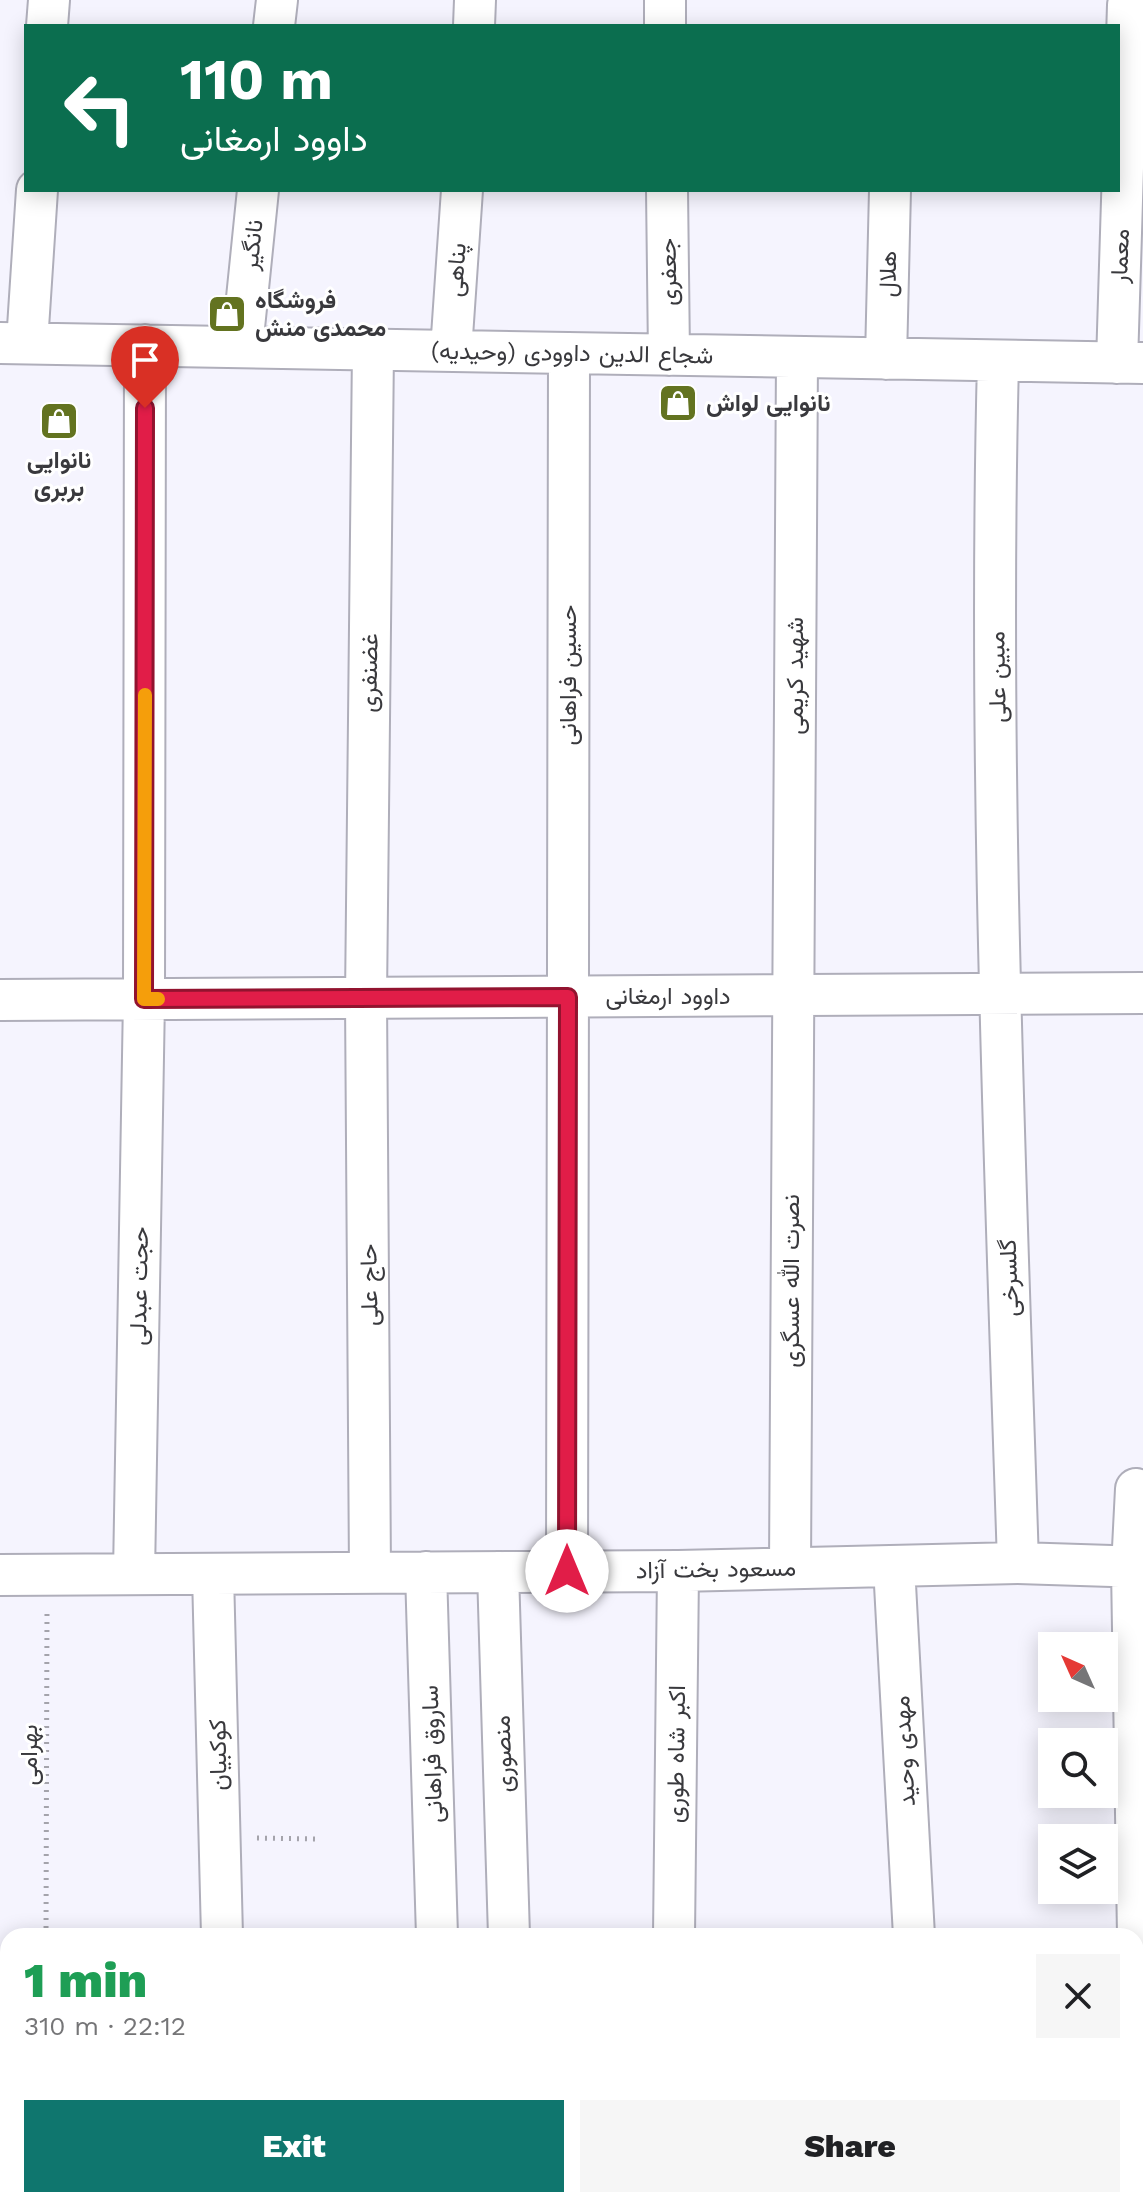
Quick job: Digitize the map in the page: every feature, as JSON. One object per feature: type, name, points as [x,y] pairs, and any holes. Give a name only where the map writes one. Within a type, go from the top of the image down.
[{"type":"street","points":[[47,24],[49,0]]},
{"type":"street","points":[[274,24],[277,0]]},
{"type":"street","points":[[474,24],[475,0]]},
{"type":"street","points":[[665,0],[665,24]]},
{"type":"street","name":"معمار","points":[[1130,363],[1136,5]]},
{"type":"street","points":[[14,343],[37,192]]},
{"type":"street","name":"نانگیر","points":[[242,347],[258,192]]},
{"type":"street","name":"پناهی","points":[[451,351],[462,192]]},
{"type":"street","name":"جعفری","points":[[667,192],[669,355]]},
{"type":"street","name":"هلال","points":[[886,359],[890,192]]},
{"type":"street","name":"شجاع الدین داوودی (وحیدیه)","points":[[14,343],[1130,363]]},
{"type":"street","name":"حجت عبدلی","points":[[134,1574],[144,999],[145,345]]},
{"type":"street","name":"غضنفری","points":[[366,998],[373,349]]},
{"type":"street","name":"حسین فراهانی","points":[[567,1571],[569,353]]},
{"type":"street","name":"شهید کریمی","points":[[793,995],[797,357]]},
{"type":"street","name":"مبین علی","points":[[998,361],[995,491],[1000,994]]},
{"type":"street","name":"داوود ارمغانی","points":[[0,1000],[1143,993]]},
{"type":"street","name":"گلسرخی","points":[[1000,994],[1018,1563]]},
{"type":"street","name":"نصرت الله عسگری","points":[[790,1567],[793,995]]},
{"type":"street","name":"حاج علی","points":[[366,998],[370,1573]]},
{"type":"street","points":[[1136,1489],[1139,1928]]},
{"type":"street","name":"مسعود بخت آزاد","points":[[0,1575],[678,1571],[1018,1563],[1138,1568]]},
{"type":"street","name":"مهدی وحید","points":[[894,1566],[914,1928]]},
{"type":"street","name":"اکبر شاه طوری","points":[[674,1928],[678,1571]]},
{"type":"street","name":"ساروق فراهانی","points":[[426,1572],[437,1928]]},
{"type":"street","name":"منصوری","points":[[498,1572],[509,1928]]},
{"type":"street","name":"کوکبیان","points":[[213,1574],[222,1928]]},
{"type":"path","name":"بهرامی","points":[[46,1928],[47,1574]]},
{"type":"path","points":[[220,1838],[316,1839]]},
{"type":"slow traffic","points":[[145,695],[144,999],[158,999]]},
{"type":"place","name":"فروشگاه محمدی منش","points":[[227,314]]},
{"type":"place","name":"نانوایی لواش","points":[[678,403]]},
{"type":"place","name":"نانوایی بربری","points":[[59,421]]},
{"type":"route","points":[[145,408],[144,999],[568,997],[567,1571]]}]
